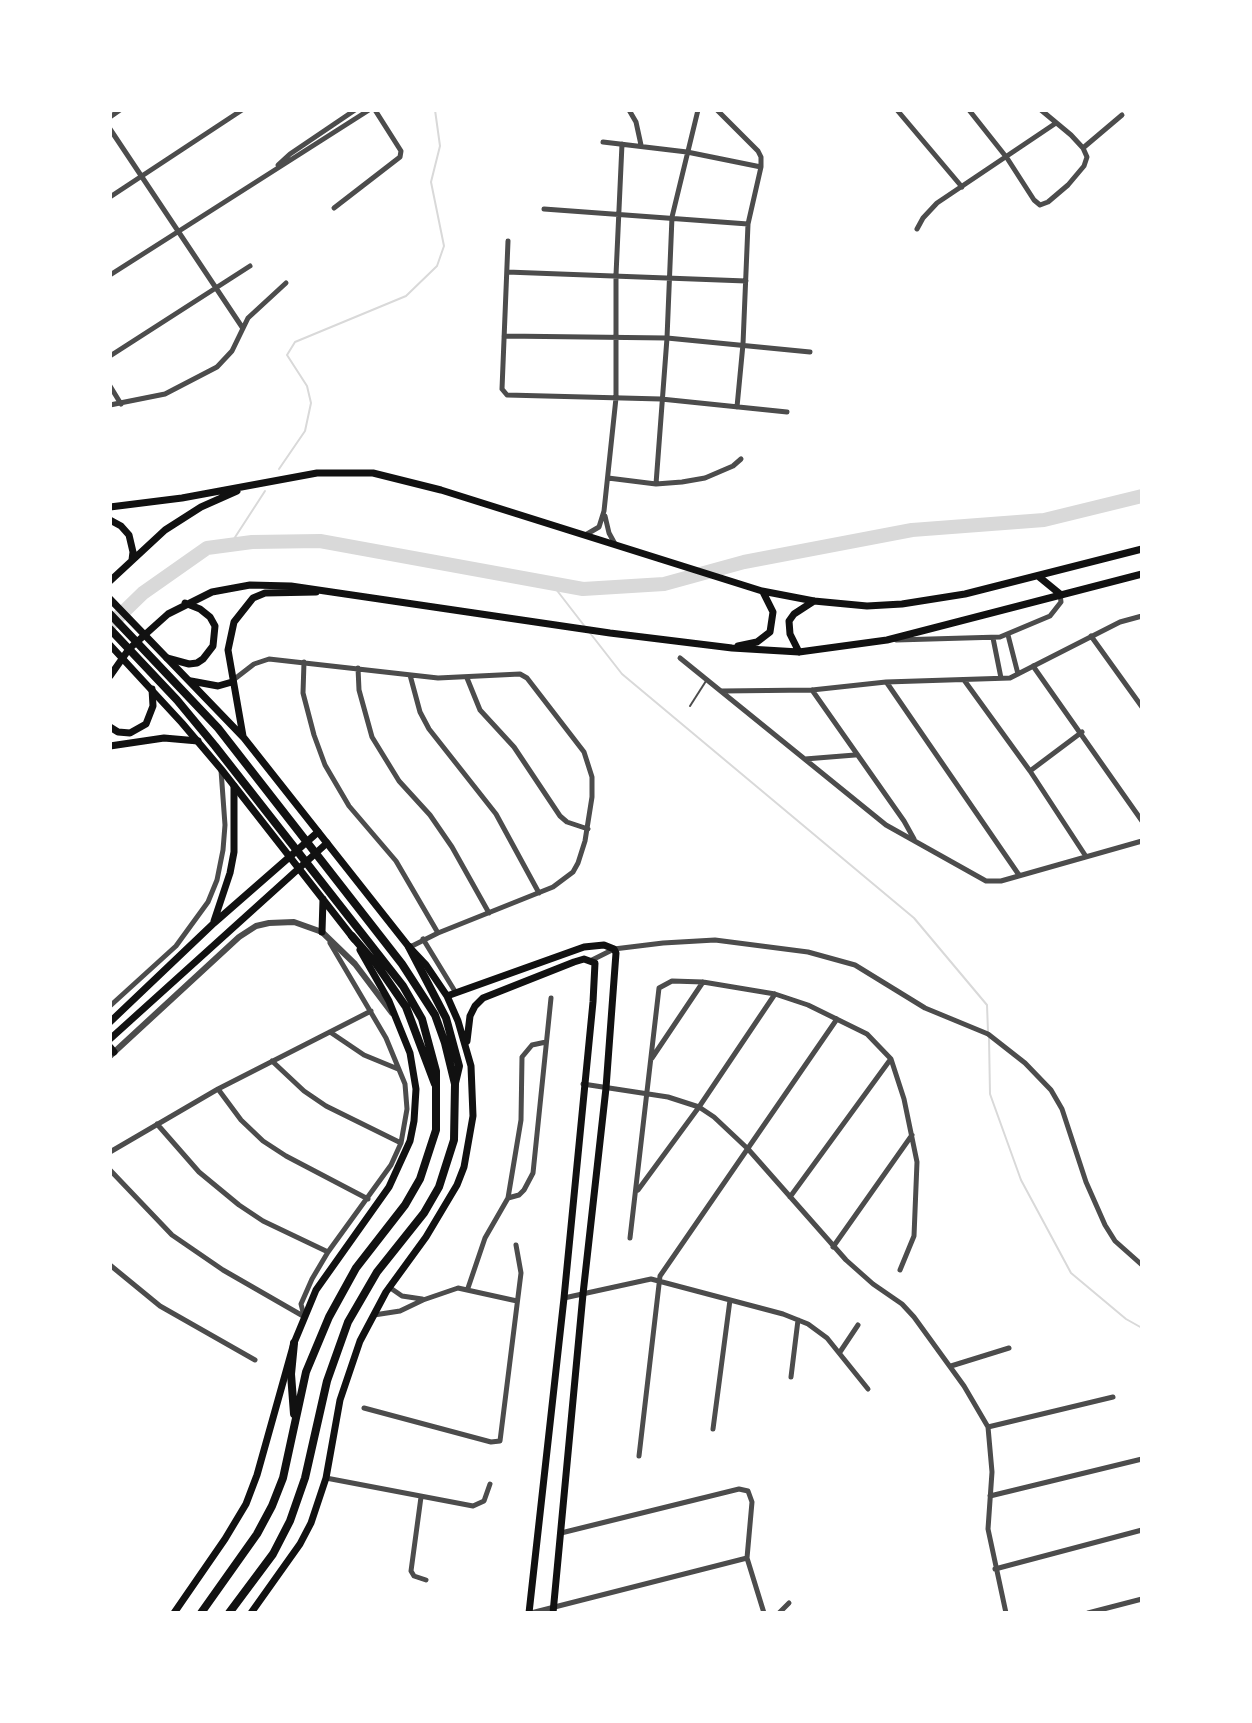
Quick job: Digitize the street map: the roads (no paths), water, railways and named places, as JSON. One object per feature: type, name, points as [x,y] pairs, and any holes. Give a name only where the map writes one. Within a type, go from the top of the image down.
[{"type":"highway","points":[[110,614],[218,728],[402,964],[435,1015],[455,1084]]},
{"type":"highway","points":[[110,629],[224,757],[403,986],[422,1019],[434,1059],[438,1093],[436,1130],[420,1179],[405,1205],[356,1268],[329,1317],[306,1372],[283,1478],[272,1506],[257,1534],[201,1613]]},
{"type":"highway","points":[[352,936],[406,1007],[438,1093]]},
{"type":"highway","points":[[229,1613],[273,1554],[290,1521],[305,1478],[327,1381],[348,1322],[377,1272],[424,1213],[439,1187],[454,1140],[455,1084],[459,1066],[446,1018],[409,947]]},
{"type":"highway","points":[[294,1343],[291,1374],[295,1423]]},
{"type":"main road","points":[[110,507],[182,498],[317,473],[373,473],[441,490],[762,591],[814,601],[867,606],[935,600],[1142,549]]},
{"type":"main road","points":[[110,581],[165,530],[250,485]]},
{"type":"main road","points":[[110,520],[129,535],[132,560]]},
{"type":"main road","points":[[110,676],[145,633],[185,603],[226,588],[250,585],[291,586],[732,648],[799,652],[887,640],[1142,574]]},
{"type":"main road","points":[[1038,576],[1060,594]]},
{"type":"main road","points":[[244,738],[228,650],[230,634],[241,610],[253,598],[286,591],[341,594]]},
{"type":"main road","points":[[732,648],[757,642],[770,632],[773,612],[762,591]]},
{"type":"main road","points":[[110,599],[244,738],[426,965],[447,996],[458,1021],[467,1050],[473,1089],[473,1116],[464,1167],[446,1206],[373,1314],[344,1386],[326,1478],[311,1523],[300,1544],[251,1613]]},
{"type":"main road","points":[[799,652],[790,634],[789,621],[814,601]]},
{"type":"main road","points":[[167,658],[197,663],[213,646],[215,626],[210,617],[185,603]]},
{"type":"main road","points":[[110,645],[198,741],[352,936],[399,1022],[410,1053],[416,1089],[410,1141],[389,1187],[329,1269],[304,1316],[246,1504],[174,1613]]},
{"type":"main road","points":[[190,681],[218,686],[232,682]]},
{"type":"main road","points":[[110,727],[118,732],[130,733],[146,724],[153,706],[152,689]]},
{"type":"main road","points":[[110,746],[164,738],[198,741]]},
{"type":"main road","points":[[214,923],[234,852],[234,786]]},
{"type":"main road","points":[[110,1022],[214,923],[318,832]]},
{"type":"main road","points":[[110,1039],[327,843]]},
{"type":"main road","points":[[322,932],[323,899]]},
{"type":"main road","points":[[447,996],[584,947],[604,945],[614,949],[617,969],[554,1611]]},
{"type":"main road","points":[[467,1050],[470,1016],[483,998],[574,962],[592,960],[596,968],[530,1613]]},
{"type":"street","points":[[110,117],[120,110]]},
{"type":"street","points":[[110,197],[242,110]]},
{"type":"street","points":[[278,166],[290,154],[355,110]]},
{"type":"street","points":[[110,275],[369,110]]},
{"type":"street","points":[[334,208],[399,159],[401,154],[375,110]]},
{"type":"street","points":[[629,110],[636,122],[641,145]]},
{"type":"street","points":[[656,484],[672,217],[698,110]]},
{"type":"street","points":[[717,110],[758,151],[761,167],[748,224],[737,407]]},
{"type":"street","points":[[897,110],[962,187]]},
{"type":"street","points":[[969,110],[1040,205],[1068,185],[1084,166],[1087,157],[1083,148],[1041,110]]},
{"type":"street","points":[[1083,148],[1122,115]]},
{"type":"street","points":[[917,229],[937,203],[1056,123]]},
{"type":"street","points":[[110,129],[242,327]]},
{"type":"street","points":[[603,142],[687,152],[761,167]]},
{"type":"street","points":[[583,536],[599,527],[604,511],[616,398],[616,275],[622,144]]},
{"type":"street","points":[[544,209],[748,224]]},
{"type":"street","points":[[508,241],[503,336],[504,393],[516,397],[661,399],[787,412]]},
{"type":"street","points":[[110,356],[250,266]]},
{"type":"street","points":[[507,272],[746,281]]},
{"type":"street","points":[[110,405],[165,394],[217,367],[232,351],[242,327],[256,309],[286,283]]},
{"type":"street","points":[[503,336],[667,338],[810,352]]},
{"type":"street","points":[[110,386],[121,404]]},
{"type":"street","points":[[608,478],[656,484],[705,478],[733,466],[741,459]]},
{"type":"street","points":[[604,511],[609,533],[618,547]]},
{"type":"street","points":[[887,640],[1008,635],[1050,616],[1061,602],[1060,594]]},
{"type":"street","points":[[720,691],[812,690],[886,682],[1001,678],[1018,674],[1120,622],[1142,616]]},
{"type":"street","points":[[1008,635],[1018,674]]},
{"type":"street","points":[[1091,636],[1142,707]]},
{"type":"street","points":[[993,638],[1001,678]]},
{"type":"street","points":[[680,658],[886,825],[986,881],[1001,881],[1142,841]]},
{"type":"street","points":[[232,682],[261,661],[304,662],[410,675],[467,678],[517,674],[525,676],[584,752],[590,765],[592,784],[588,829],[573,872],[553,887],[409,947]]},
{"type":"street","points":[[304,662],[303,693],[325,765],[349,806],[396,861],[438,933]]},
{"type":"street","points":[[1033,666],[1142,821]]},
{"type":"street","points":[[358,668],[359,690],[372,737],[399,781],[430,815],[452,847],[489,913]]},
{"type":"street","points":[[410,675],[420,712],[429,729],[496,814],[539,893]]},
{"type":"street","points":[[467,678],[480,710],[514,747],[560,816],[567,822],[588,829]]},
{"type":"street","points":[[964,680],[1030,771],[1085,855]]},
{"type":"street","points":[[886,682],[1019,875]]},
{"type":"street","points":[[812,690],[904,821],[914,840]]},
{"type":"street","points":[[1030,771],[1082,732]]},
{"type":"street","points":[[804,759],[856,754]]},
{"type":"street","points":[[110,1006],[176,946],[208,902],[217,880],[224,841],[221,769]]},
{"type":"street","points":[[111,1052],[239,937],[256,926],[282,921],[322,932],[355,964],[399,1022]]},
{"type":"street","points":[[304,1316],[301,1308],[303,1298],[328,1252],[391,1165],[401,1143],[407,1109],[405,1084],[399,1069],[344,962],[322,932]]},
{"type":"street","points":[[423,939],[456,993]]},
{"type":"street","points":[[592,960],[614,949],[715,940],[808,952],[855,965],[925,1008],[988,1034],[1025,1063],[1051,1090],[1062,1109],[1086,1182],[1105,1225],[1115,1241],[1142,1265]]},
{"type":"street","points":[[630,1238],[659,988],[672,981],[703,982],[775,994],[837,1019],[867,1034],[891,1059],[913,1134],[917,1162],[913,1244],[900,1270]]},
{"type":"street","points":[[651,1059],[703,982]]},
{"type":"street","points":[[636,1191],[699,1107],[775,994]]},
{"type":"street","points":[[508,1198],[524,1190],[533,1173],[551,998]]},
{"type":"street","points":[[110,1152],[218,1089],[371,1011]]},
{"type":"street","points":[[639,1456],[659,1280],[837,1019]]},
{"type":"street","points":[[330,1032],[364,1055],[399,1069]]},
{"type":"street","points":[[468,1288],[485,1238],[508,1198],[521,1120],[522,1057],[532,1045],[546,1042]]},
{"type":"street","points":[[790,1197],[891,1059]]},
{"type":"street","points":[[272,1061],[304,1091],[326,1106],[401,1143]]},
{"type":"street","points":[[583,1084],[668,1097],[699,1107],[714,1117],[748,1149],[858,1272],[902,1304],[951,1366],[988,1427],[991,1451],[988,1529],[1006,1613]]},
{"type":"street","points":[[218,1089],[241,1120],[263,1141],[368,1199]]},
{"type":"street","points":[[157,1124],[199,1172],[239,1205],[263,1221],[328,1252]]},
{"type":"street","points":[[833,1247],[913,1134]]},
{"type":"street","points":[[110,1170],[172,1235],[223,1270],[304,1316]]},
{"type":"street","points":[[364,1408],[491,1442],[500,1441],[521,1273],[516,1245]]},
{"type":"street","points":[[110,1265],[160,1306],[255,1360]]},
{"type":"street","points":[[564,1298],[647,1279],[659,1280],[798,1320],[816,1329],[840,1352],[868,1389]]},
{"type":"street","points":[[389,1287],[402,1296],[423,1300]]},
{"type":"street","points":[[373,1314],[394,1313],[450,1289],[468,1288],[518,1301]]},
{"type":"street","points":[[713,1429],[730,1300]]},
{"type":"street","points":[[791,1377],[798,1320]]},
{"type":"street","points":[[840,1352],[858,1325]]},
{"type":"street","points":[[951,1366],[1009,1348]]},
{"type":"street","points":[[988,1427],[1113,1397]]},
{"type":"street","points":[[990,1496],[1142,1459]]},
{"type":"street","points":[[326,1478],[477,1505],[484,1501],[490,1484]]},
{"type":"street","points":[[561,1533],[739,1489],[748,1491],[752,1502],[747,1558],[764,1613]]},
{"type":"street","points":[[421,1497],[411,1571],[414,1576],[426,1580]]},
{"type":"street","points":[[995,1569],[1142,1530]]},
{"type":"street","points":[[530,1613],[554,1611],[747,1558]]},
{"type":"street","points":[[1088,1613],[1142,1599]]},
{"type":"street","points":[[779,1613],[789,1603]]},
{"type":"lane","points":[[690,706],[707,680]]},
{"type":"waterway","points":[[279,469],[305,431],[311,403],[307,386],[287,355],[295,342],[406,296],[437,266],[444,246],[431,182],[440,146],[435,110]]},
{"type":"waterway","points":[[230,545],[265,491]]},
{"type":"waterway","points":[[110,625],[143,593],[207,548],[252,542],[320,541],[583,589],[664,584],[744,562],[912,530],[1044,520],[1142,496]]},
{"type":"waterway","points":[[552,584],[586,628]]},
{"type":"waterway","points":[[590,633],[622,674],[914,918],[987,1005],[988,1032]]},
{"type":"waterway","points":[[989,1038],[990,1094],[1021,1180],[1071,1273],[1126,1319],[1142,1328]]}]
